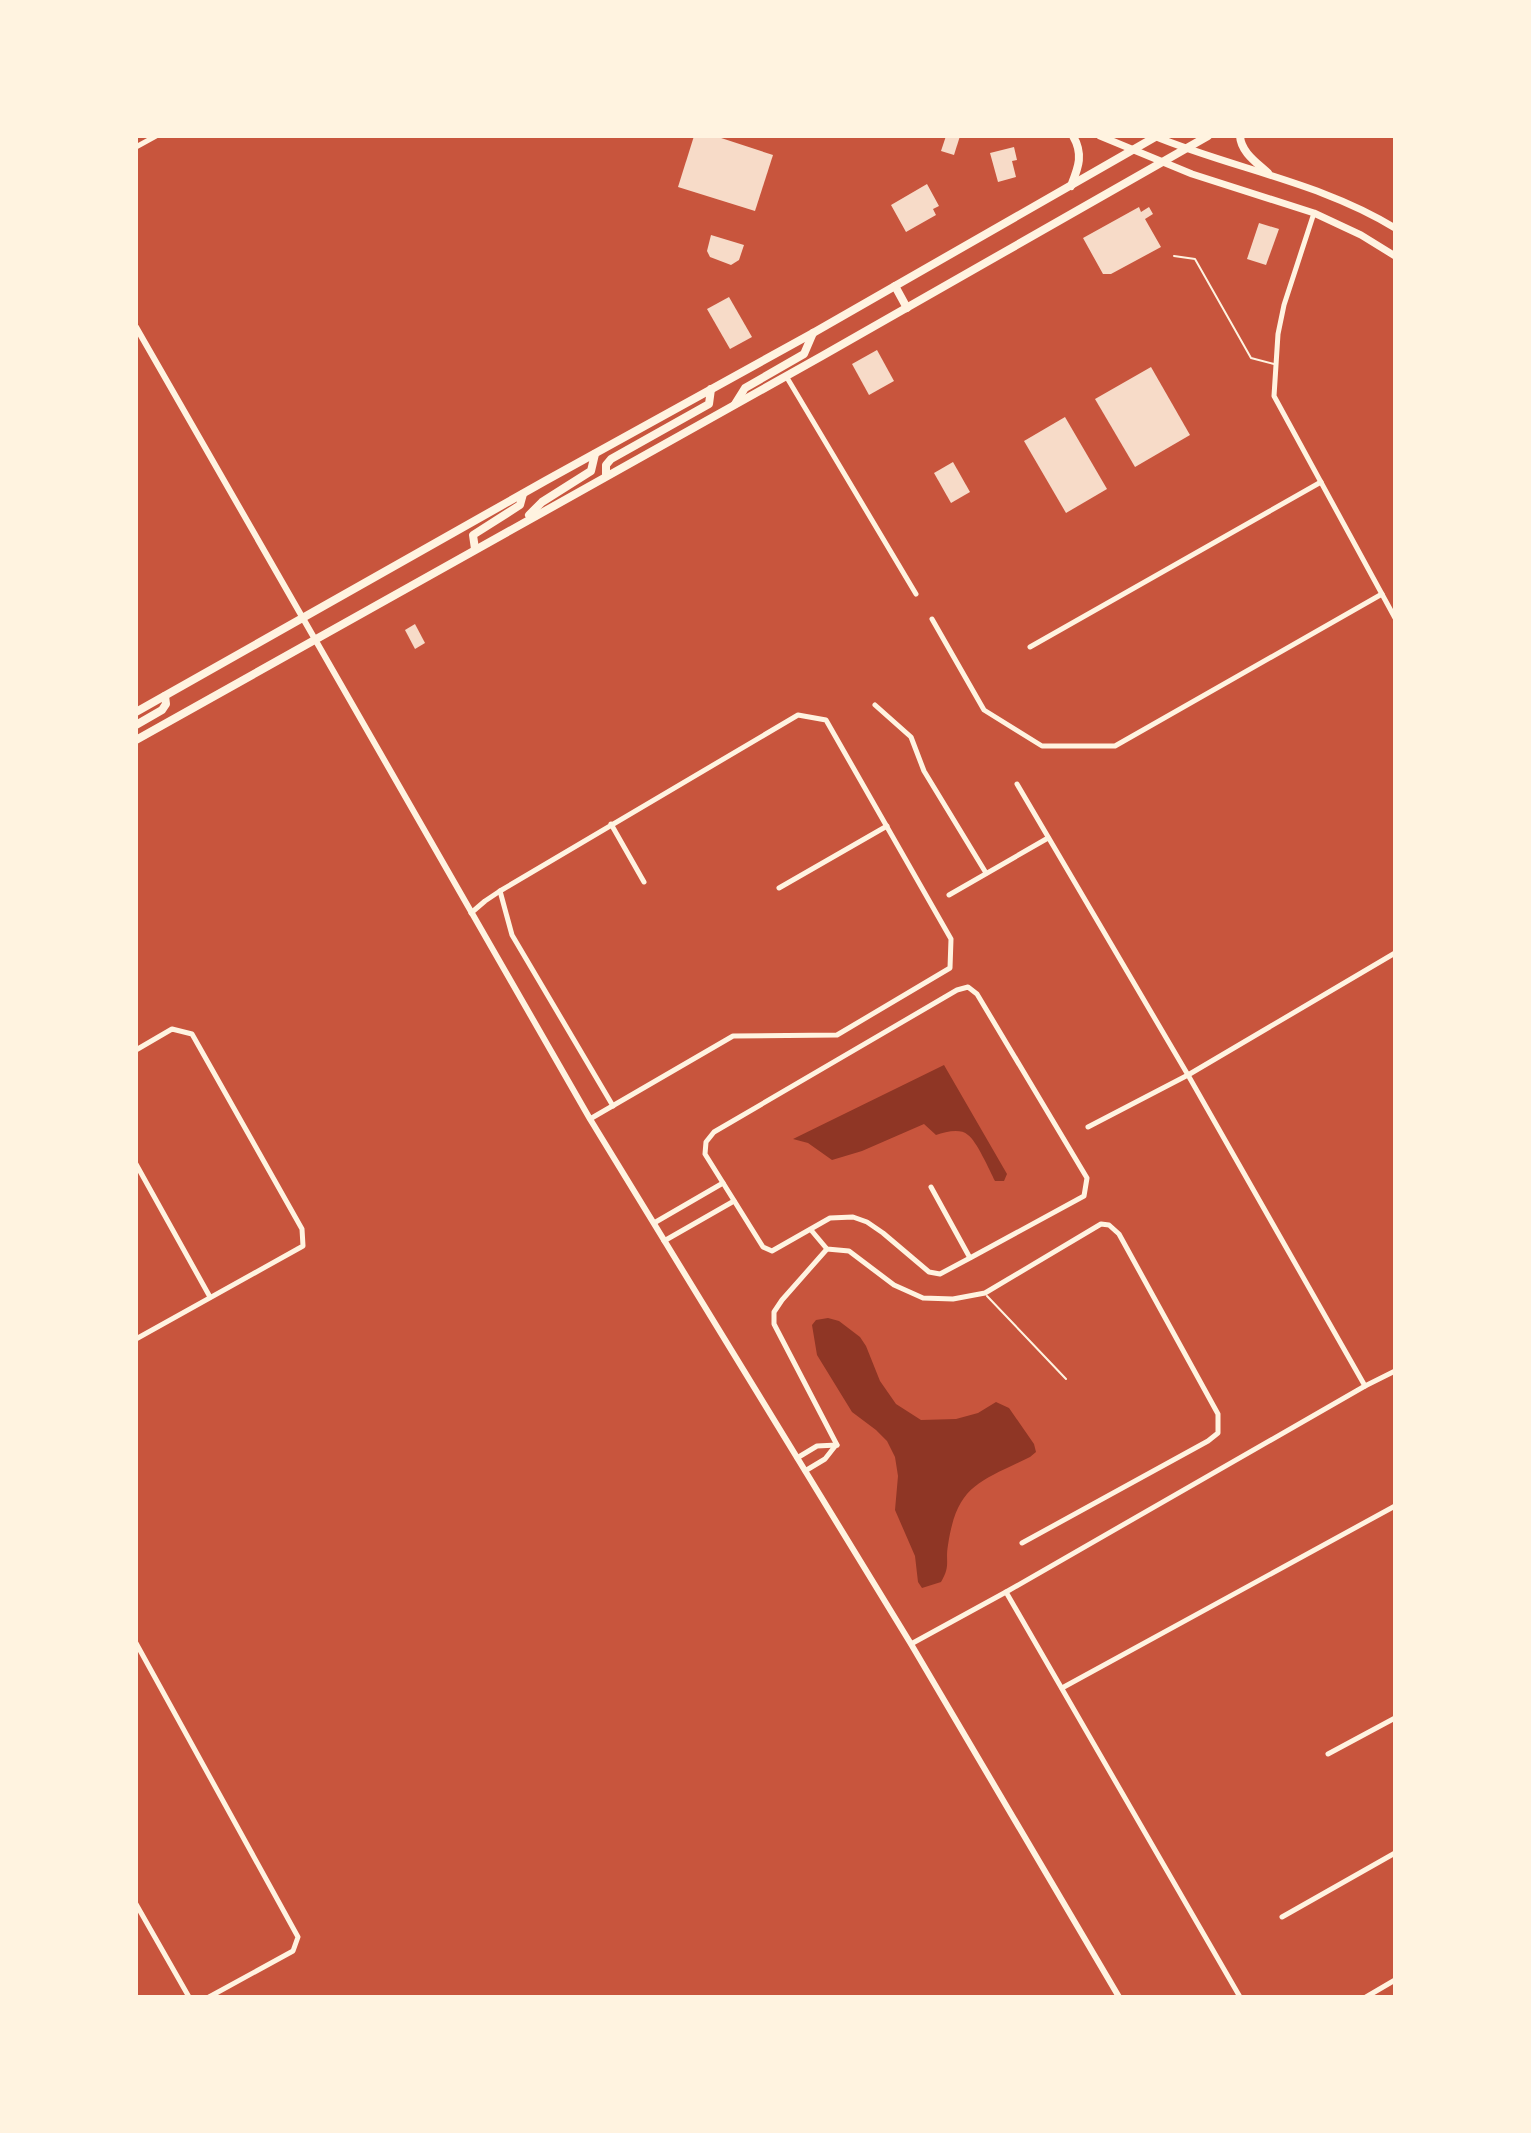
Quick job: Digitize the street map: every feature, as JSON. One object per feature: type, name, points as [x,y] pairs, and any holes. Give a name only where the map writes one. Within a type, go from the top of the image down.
[{"type":"main road","points":[[1071,186],[1081,155],[1073,136]]},
{"type":"main road","points":[[1100,136],[1192,174],[1314,213],[1395,256]]},
{"type":"main road","points":[[136,712],[813,333],[1155,136],[1339,199],[1395,228]]},
{"type":"main road","points":[[136,740],[1208,136]]},
{"type":"main road","points":[[1240,136],[1247,154],[1268,173]]},
{"type":"main road","points":[[895,286],[907,308]]},
{"type":"main road","points":[[735,404],[745,388],[804,354],[813,333]]},
{"type":"main road","points":[[606,476],[606,465],[611,459],[709,404],[711,389]]},
{"type":"main road","points":[[524,522],[542,502],[591,471],[595,454]]},
{"type":"main road","points":[[475,549],[473,535],[520,505],[523,494]]},
{"type":"main road","points":[[136,725],[162,710],[166,704],[165,696]]},
{"type":"street","points":[[136,147],[156,136]]},
{"type":"street","points":[[1314,213],[1284,305],[1274,396],[1395,618]]},
{"type":"street","points":[[136,327],[590,1119],[911,1644],[1119,1997]]},
{"type":"street","points":[[786,376],[916,594]]},
{"type":"street","points":[[1030,647],[1321,482]]},
{"type":"street","points":[[932,619],[984,710],[1042,746],[1115,746],[1382,594]]},
{"type":"street","points":[[875,705],[911,737],[924,771],[986,873]]},
{"type":"street","points":[[471,913],[500,891],[798,715],[826,720],[951,939],[950,968],[837,1035],[733,1036],[590,1119]]},
{"type":"street","points":[[1017,784],[1188,1075],[1365,1386]]},
{"type":"street","points":[[611,824],[644,882]]},
{"type":"street","points":[[779,888],[887,826]]},
{"type":"street","points":[[949,895],[1048,838]]},
{"type":"street","points":[[500,891],[512,935],[613,1106]]},
{"type":"street","points":[[1088,1127],[1188,1075],[1395,953]]},
{"type":"street","points":[[968,987],[977,994],[1087,1178],[1084,1196],[940,1274],[929,1272],[883,1233],[853,1217],[830,1218],[772,1251],[763,1247],[734,1201],[705,1154],[706,1142],[714,1132],[957,990],[968,987]]},
{"type":"street","points":[[136,1050],[172,1029],[192,1034],[302,1229],[303,1246],[136,1339]]},
{"type":"street","points":[[136,1164],[210,1297]]},
{"type":"street","points":[[654,1223],[723,1183]]},
{"type":"street","points":[[931,1187],[970,1258]]},
{"type":"street","points":[[664,1241],[734,1201]]},
{"type":"street","points":[[811,1230],[827,1249],[849,1251],[894,1285],[923,1298],[953,1299],[985,1293],[1101,1224],[1109,1225],[1119,1234],[1218,1414],[1218,1433],[1022,1543]]},
{"type":"street","points":[[827,1249],[782,1300],[774,1312],[774,1324],[837,1445]]},
{"type":"street","points":[[911,1644],[1395,1371]]},
{"type":"street","points":[[797,1458],[817,1446],[837,1445]]},
{"type":"street","points":[[805,1471],[825,1459],[837,1445]]},
{"type":"street","points":[[1062,1688],[1395,1506]]},
{"type":"street","points":[[1006,1592],[1240,1997]]},
{"type":"street","points":[[136,1643],[298,1937],[293,1951],[209,1997]]},
{"type":"street","points":[[1328,1754],[1395,1718]]},
{"type":"street","points":[[1282,1917],[1395,1853]]},
{"type":"street","points":[[136,1904],[189,1997]]},
{"type":"street","points":[[1366,1997],[1395,1980]]},
{"type":"lane","points":[[1174,256],[1195,259],[1251,358],[1275,365]]},
{"type":"lane","points":[[985,1293],[1066,1379]]},
{"type":"shaded area","points":[[944,1065],[1007,1174],[1004,1181],[995,1181],[968,1135],[957,1131],[936,1135],[924,1124],[862,1151],[832,1160],[808,1143],[793,1139]]},
{"type":"shaded area","points":[[828,1318],[839,1321],[860,1337],[880,1381],[896,1404],[921,1420],[956,1419],[978,1413],[996,1402],[1009,1408],[1034,1444],[1036,1452],[1030,1457],[984,1480],[964,1497],[952,1525],[947,1567],[941,1582],[922,1588],[918,1582],[915,1556],[895,1510],[898,1476],[895,1457],[887,1441],[852,1412],[817,1355],[812,1325],[816,1320]]},
{"type":"building","points":[[694,136],[715,136],[773,155],[755,211],[678,187]]},
{"type":"building","points":[[946,136],[960,136],[954,155],[941,151]]},
{"type":"building","points":[[1014,147],[1017,160],[1012,161],[1016,177],[998,182],[990,153]]},
{"type":"building","points":[[927,184],[939,206],[933,209],[936,215],[906,232],[891,205]]},
{"type":"building","points":[[1139,207],[1141,212],[1149,207],[1153,214],[1145,219],[1161,247],[1111,274],[1103,274],[1083,238]]},
{"type":"building","points":[[1259,223],[1279,229],[1266,265],[1247,259]]},
{"type":"building","points":[[711,235],[744,245],[739,260],[731,265],[710,257],[707,251]]},
{"type":"building","points":[[729,297],[752,337],[730,349],[707,309]]},
{"type":"building","points":[[877,350],[894,381],[869,395],[852,364]]},
{"type":"building","points":[[1151,367],[1190,435],[1135,467],[1095,399]]},
{"type":"building","points":[[1065,417],[1107,489],[1066,513],[1024,441]]},
{"type":"building","points":[[953,462],[970,492],[951,503],[934,473]]},
{"type":"building","points":[[415,624],[425,643],[415,649],[405,630]]}]
